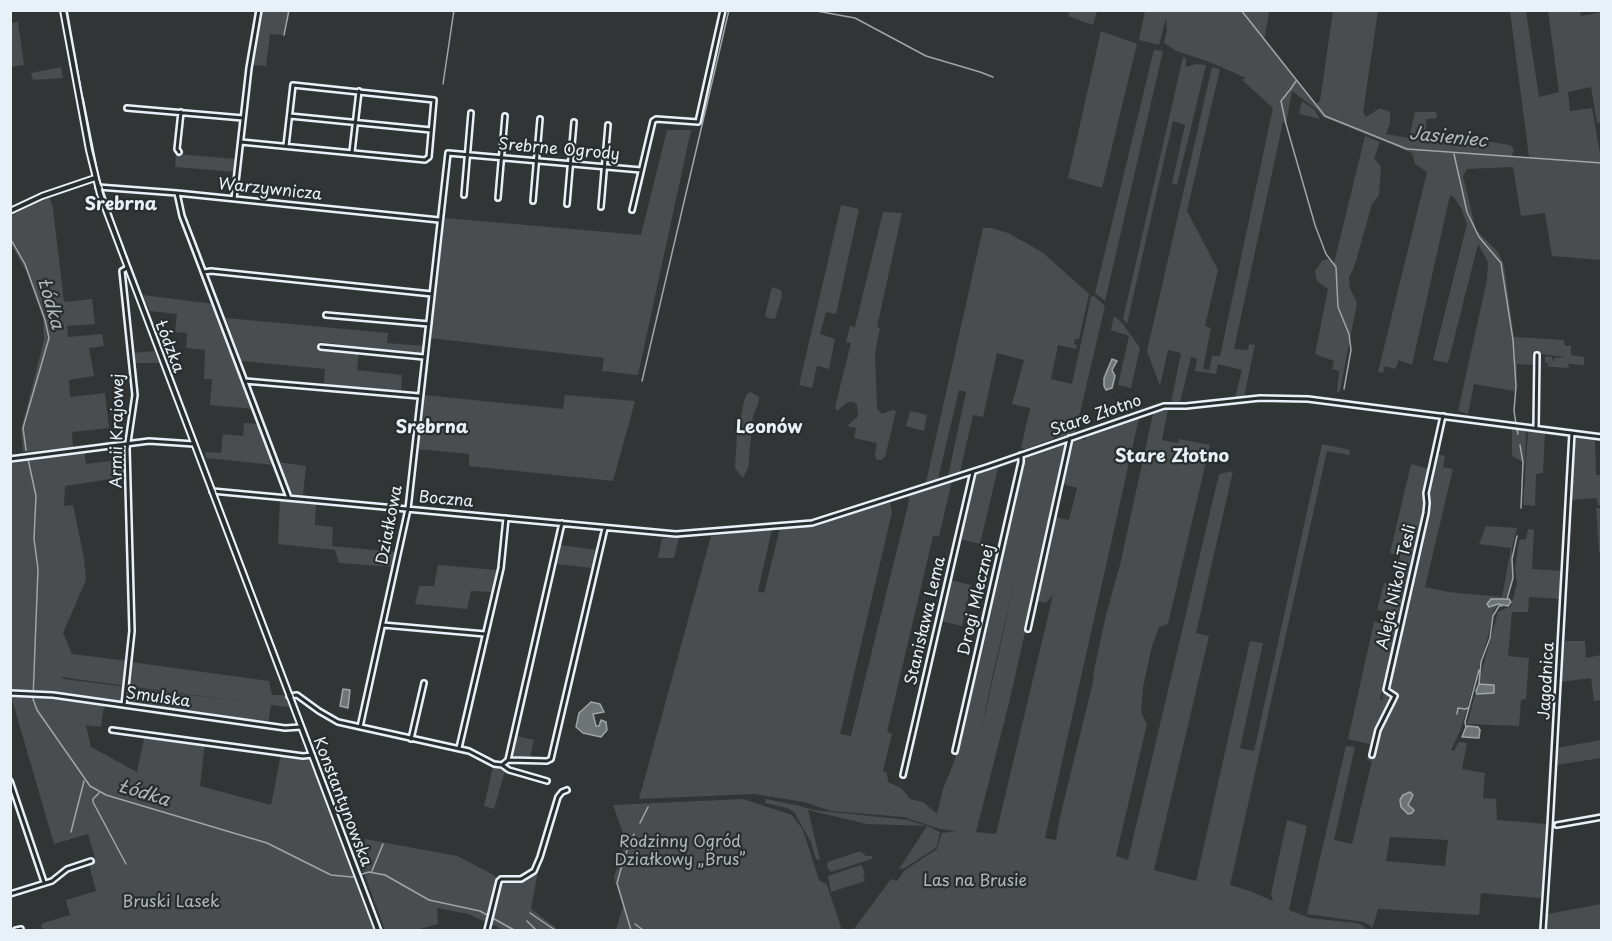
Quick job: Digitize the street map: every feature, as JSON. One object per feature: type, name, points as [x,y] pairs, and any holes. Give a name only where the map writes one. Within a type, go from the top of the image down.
[{"type":"main road","name":"Łódzka","points":[[63,10],[95,178],[284,682]]},
{"type":"main road","points":[[10,211],[42,196],[95,178]]},
{"type":"main road","name":"Konstantynowska","points":[[284,682],[378,930]]},
{"type":"street","points":[[234,199],[249,68],[259,10]]},
{"type":"street","name":"Srebrne Ogrody","points":[[439,220],[448,153],[641,170],[654,120],[698,122],[723,10]]},
{"type":"street","points":[[241,142],[425,160],[428,158],[433,99],[293,85],[286,146]]},
{"type":"street","points":[[352,152],[359,91]]},
{"type":"street","points":[[127,108],[243,118]]},
{"type":"street","points":[[179,152],[177,149],[181,112]]},
{"type":"street","points":[[464,195],[471,113]]},
{"type":"street","points":[[290,116],[431,129]]},
{"type":"street","points":[[498,198],[505,116]]},
{"type":"street","points":[[533,201],[540,119]]},
{"type":"street","points":[[567,204],[574,122]]},
{"type":"street","points":[[601,207],[608,125]]},
{"type":"street","points":[[632,210],[641,170]]},
{"type":"street","name":"Warzywnicza","points":[[98,187],[439,220]]},
{"type":"street","points":[[177,193],[182,216],[289,498]]},
{"type":"street","name":"Działkowa","points":[[360,727],[408,509],[439,220]]},
{"type":"street","name":"Armii Krajowej","points":[[124,705],[131,633],[129,443],[135,395],[122,271],[127,268]]},
{"type":"street","points":[[204,272],[432,294]]},
{"type":"street","points":[[326,315],[429,324]]},
{"type":"street","points":[[321,347],[424,357]]},
{"type":"street","points":[[1536,429],[1537,355]]},
{"type":"street","points":[[245,381],[420,396]]},
{"type":"street","name":"Stare Złotno","points":[[606,528],[676,534],[802,524],[973,472],[1159,407],[1251,398],[1308,399],[1602,437]]},
{"type":"street","name":"Aleja Nikoli Tesli","points":[[1372,755],[1378,730],[1395,696],[1386,690],[1426,513],[1426,493],[1443,416]]},
{"type":"street","name":"Jagodnica","points":[[1543,930],[1572,434]]},
{"type":"street","points":[[1028,629],[1070,438]]},
{"type":"street","points":[[10,459],[152,441],[194,444]]},
{"type":"street","name":"Drogi Mlecznej","points":[[955,751],[1021,455]]},
{"type":"street","name":"Stanisława Lema","points":[[903,775],[973,472]]},
{"type":"street","name":"Boczna","points":[[212,491],[606,528]]},
{"type":"street","points":[[459,748],[501,568],[506,518]]},
{"type":"street","points":[[502,765],[508,760],[562,523]]},
{"type":"street","points":[[508,760],[546,761],[551,759],[606,528]]},
{"type":"street","points":[[382,625],[485,634]]},
{"type":"street","points":[[411,739],[424,683]]},
{"type":"street","name":"Smulska","points":[[10,693],[37,693],[285,728],[301,727]]},
{"type":"street","points":[[289,696],[297,695],[330,719],[459,748],[509,770],[547,781]]},
{"type":"street","points":[[112,730],[312,755]]},
{"type":"street","points":[[10,781],[44,882]]},
{"type":"street","points":[[487,930],[501,879],[525,877],[536,867],[558,797],[567,790]]},
{"type":"street","points":[[1557,825],[1602,817]]},
{"type":"street","points":[[10,894],[54,880],[67,869],[91,861]]},
{"type":"street","points":[[16,930],[21,929]]},
{"type":"green space","points":[[262,10],[288,11],[283,35],[270,34],[266,66],[252,65]]},
{"type":"green space","points":[[1070,11],[1097,11],[1093,25],[1068,16]]},
{"type":"green space","points":[[1145,11],[1266,11],[1269,13],[1264,40],[1316,104],[1320,101],[1333,11],[1378,11],[1363,112],[1366,117],[1380,108],[1390,112],[1390,124],[1386,134],[1409,138],[1415,112],[1436,112],[1437,118],[1426,119],[1426,139],[1433,142],[1444,139],[1451,141],[1454,146],[1478,140],[1510,145],[1514,149],[1512,156],[1529,157],[1510,11],[1526,11],[1539,97],[1559,92],[1548,11],[1580,11],[1581,16],[1601,12],[1601,122],[1597,123],[1591,87],[1568,92],[1570,111],[1592,108],[1601,159],[1601,260],[1552,256],[1545,213],[1521,216],[1513,167],[1467,169],[1463,176],[1476,230],[1498,252],[1504,265],[1514,337],[1564,340],[1565,346],[1571,346],[1571,355],[1584,357],[1584,365],[1568,364],[1569,368],[1539,366],[1548,366],[1548,362],[1545,364],[1545,356],[1552,357],[1553,362],[1554,358],[1566,357],[1532,353],[1534,365],[1517,364],[1516,394],[1514,391],[1474,384],[1468,414],[1458,411],[1487,280],[1488,262],[1478,244],[1448,363],[1433,360],[1467,224],[1461,208],[1450,195],[1412,365],[1399,360],[1395,369],[1385,366],[1383,373],[1378,372],[1427,172],[1415,164],[1412,153],[1323,117],[1292,91],[1286,124],[1283,122],[1234,349],[1248,350],[1249,344],[1255,345],[1244,397],[1235,398],[1242,370],[1218,364],[1216,374],[1195,371],[1197,359],[1191,357],[1180,403],[1171,403],[1181,353],[1168,350],[1160,386],[1147,351],[1212,67],[1220,69],[1187,211],[1218,270],[1205,326],[1211,328],[1203,369],[1209,370],[1212,356],[1220,356],[1273,108],[1242,80],[1246,78],[1207,61],[1176,51],[1164,43],[1167,31],[1166,18],[1159,45],[1139,40]]},
{"type":"green space","points":[[18,22],[24,65],[11,67],[11,23]]},
{"type":"green space","points":[[1101,31],[1137,44],[1102,188],[1068,178]]},
{"type":"green space","points":[[1154,50],[1163,51],[1105,301],[1095,293]]},
{"type":"green space","points":[[1183,57],[1186,58],[1186,67],[1196,64],[1206,65],[1177,185],[1172,183],[1185,125],[1173,121],[1127,324],[1123,319]]},
{"type":"green space","points":[[61,67],[63,78],[33,80],[31,73]]},
{"type":"green space","points":[[1302,101],[1315,110],[1320,119],[1299,114]]},
{"type":"green space","points":[[667,130],[691,130],[638,375],[602,371],[604,358],[429,338],[445,218],[641,235]]},
{"type":"green space","points":[[1365,136],[1380,142],[1374,158],[1381,167],[1379,195],[1372,204],[1354,268],[1349,277],[1350,288],[1357,303],[1340,391],[1337,393],[1339,371],[1332,369],[1334,361],[1315,354],[1328,289],[1317,281],[1315,271],[1322,261],[1327,259],[1334,263]]},
{"type":"green space","points":[[176,154],[236,159],[235,172],[175,167]]},
{"type":"green space","points":[[49,195],[53,209],[64,302],[92,299],[95,324],[67,326],[68,337],[102,334],[104,346],[89,348],[94,376],[69,380],[70,397],[105,393],[109,428],[72,432],[73,447],[23,452],[21,430],[44,340],[43,318],[26,271],[11,244],[11,216]]},
{"type":"green space","points":[[841,205],[859,209],[836,314],[826,312],[820,334],[835,339],[829,369],[817,366],[812,388],[799,385]]},
{"type":"green space","points":[[883,212],[902,213],[877,327],[880,328],[875,353],[877,409],[882,414],[892,410],[896,411],[885,457],[881,460],[876,459],[877,443],[854,438],[856,428],[847,426],[858,416],[857,405],[854,402],[848,402],[837,411],[835,407],[851,343],[846,342],[850,326],[855,327]]},
{"type":"green space","points":[[983,228],[1008,233],[1042,252],[1089,294],[1079,339],[1075,339],[1076,349],[1058,345],[1051,379],[1072,384],[1091,297],[1094,296],[1105,306],[1075,434],[1054,436],[1053,439],[1025,449],[1021,448],[1030,408],[1012,404],[1024,360],[997,353],[983,417],[973,415],[960,472],[948,476],[966,392],[959,390],[938,479],[926,482]]},
{"type":"green space","points":[[772,287],[781,290],[782,296],[775,319],[767,318],[765,315]]},
{"type":"green space","points":[[143,295],[214,304],[241,382],[253,409],[210,405],[212,379],[204,379],[205,350],[186,348],[187,333],[175,332],[177,314],[150,311]]},
{"type":"green space","points":[[1114,316],[1123,324],[1140,348],[1131,388],[1118,385],[1129,336],[1111,330]]},
{"type":"green space","points":[[226,318],[388,333],[387,343],[424,346],[422,354],[319,342],[318,349],[359,353],[357,370],[402,375],[401,392],[324,385],[325,369],[241,361]]},
{"type":"green space","points":[[154,351],[159,363],[134,363],[133,353]]},
{"type":"green space","points":[[751,392],[759,397],[753,416],[748,468],[743,478],[735,468],[737,435],[744,401],[747,394]]},
{"type":"green space","points":[[424,395],[563,409],[565,395],[635,401],[613,481],[469,466],[469,454],[417,449]]},
{"type":"green space","name":"Las na Brusie","points":[[1168,409],[1162,440],[1178,443],[1179,439],[1210,445],[1168,624],[1159,627],[1152,646],[1143,687],[1141,712],[1147,724],[1116,856],[1128,860],[1219,474],[1233,471],[1196,633],[1209,636],[1154,870],[1196,881],[1250,641],[1263,643],[1240,748],[1254,751],[1322,444],[1350,450],[1349,455],[1327,451],[1230,885],[1273,901],[1271,894],[1287,820],[1307,826],[1289,910],[1310,918],[1356,923],[1367,930],[853,930],[891,879],[897,881],[905,870],[937,849],[942,833],[957,831],[940,829],[904,817],[831,811],[804,802],[754,794],[639,799],[711,536],[772,529],[758,591],[764,593],[780,528],[814,526],[890,502],[892,512],[840,734],[851,736],[909,501],[908,494],[952,481],[939,536],[933,536],[887,732],[892,734],[883,771],[887,773],[888,782],[901,788],[910,799],[923,802],[937,814],[943,789],[954,762],[1024,458],[1068,443],[1009,703],[976,832],[996,834],[1053,595],[1046,603],[1036,601],[1055,517],[1069,520],[1077,488],[1063,484],[1073,441],[1080,438],[1084,440],[1089,434],[1139,418],[1045,838],[1056,840],[1153,413]],"holes":[[[1015,579],[978,745],[992,678]]]},
{"type":"green space","points":[[910,411],[927,415],[924,431],[906,426]]},
{"type":"green space","points":[[244,423],[259,424],[274,465],[206,458],[205,452],[221,453],[223,434],[243,436]]},
{"type":"green space","points":[[1512,429],[1526,431],[1525,463],[1512,456]]},
{"type":"green space","points":[[1528,431],[1545,433],[1543,473],[1536,474],[1535,506],[1523,505]]},
{"type":"green space","points":[[1576,436],[1595,438],[1596,475],[1601,475],[1601,506],[1598,505],[1597,498],[1570,500],[1573,439]]},
{"type":"green space","points":[[84,451],[86,464],[126,459],[124,477],[65,486],[64,506],[73,505],[86,580],[63,633],[72,654],[128,661],[127,677],[126,686],[61,677],[126,687],[122,703],[41,691],[11,690],[10,464]]},
{"type":"green space","points":[[1437,454],[1445,456],[1443,467],[1453,469],[1425,587],[1448,592],[1502,597],[1511,548],[1479,544],[1486,526],[1517,528],[1512,548],[1512,582],[1508,594],[1494,610],[1461,729],[1451,750],[1454,751],[1459,742],[1467,743],[1462,769],[1485,773],[1483,798],[1496,799],[1497,820],[1547,824],[1541,898],[1481,893],[1479,915],[1378,909],[1372,930],[1371,926],[1364,922],[1307,914],[1346,746],[1355,747],[1334,840],[1352,844],[1372,761],[1367,760],[1370,744],[1348,739],[1374,622],[1397,627],[1380,700],[1382,700],[1430,501],[1429,493]],"holes":[[[1390,837],[1448,840],[1445,866],[1386,861]]]},
{"type":"green space","points":[[278,462],[306,466],[303,495],[290,494]]},
{"type":"green space","points":[[1411,464],[1430,469],[1423,500],[1426,506],[1400,615],[1377,610],[1384,583],[1394,584],[1400,556],[1390,553]]},
{"type":"green space","points":[[998,468],[980,544],[959,539],[971,496],[974,475]]},
{"type":"green space","points":[[280,499],[316,503],[315,525],[333,527],[332,546],[396,552],[393,567],[339,563],[335,550],[278,544]]},
{"type":"green space","points":[[1596,508],[1601,508],[1601,552],[1599,552]]},
{"type":"green space","points":[[1528,529],[1534,530],[1532,569],[1562,571],[1560,599],[1529,597],[1528,612],[1512,612],[1508,656],[1529,658],[1526,699],[1521,700],[1519,726],[1467,724],[1498,612],[1511,606],[1517,583],[1515,568],[1519,540],[1526,539]]},
{"type":"green space","points":[[662,538],[679,538],[674,558],[658,558]]},
{"type":"green space","points":[[560,545],[597,550],[593,568],[556,564]]},
{"type":"green space","points":[[438,565],[497,570],[492,592],[471,591],[467,609],[415,604],[419,586],[434,586]]},
{"type":"green space","points":[[950,580],[971,585],[962,626],[941,621]]},
{"type":"green space","points":[[1600,593],[1601,593],[1601,655]]},
{"type":"green space","points":[[1565,641],[1585,641],[1586,658],[1601,655],[1601,700],[1594,701],[1591,678],[1560,682]]},
{"type":"green space","points":[[131,662],[269,681],[272,695],[284,695],[289,707],[271,705],[268,723],[130,704],[127,703],[128,687],[251,703],[128,686]]},
{"type":"green space","name":"Bruski Lasek","points":[[11,696],[37,696],[104,705],[101,727],[86,725],[91,747],[137,772],[145,734],[205,743],[200,786],[271,805],[281,754],[311,759],[374,930],[47,930],[41,927],[43,923],[70,915],[66,900],[96,891],[88,860],[95,858],[88,834],[54,844]]},
{"type":"green space","points":[[517,736],[534,740],[530,757],[513,756]]},
{"type":"green space","points":[[1601,740],[1601,758],[1556,765],[1557,748]]},
{"type":"green space","points":[[493,767],[505,771],[494,809],[484,806]]},
{"type":"green space","name":"Rodzinny Ogród Działkowy „Brus”","points":[[743,799],[792,815],[803,830],[819,880],[827,885],[842,930],[616,930],[623,906],[614,877],[626,842],[613,805]]},
{"type":"green space","points":[[766,799],[813,810],[908,820],[927,826],[867,824],[808,810],[820,860],[816,859],[811,842],[794,812],[765,803]]},
{"type":"green space","points":[[927,826],[940,832],[937,847],[905,868],[899,869]]},
{"type":"green space","points":[[365,839],[457,856],[497,878],[523,881],[538,871],[531,909],[559,930],[504,930],[468,914],[437,908],[438,924],[416,930],[385,930],[357,854],[362,853]]},
{"type":"green space","points":[[857,852],[872,856],[872,859],[831,872],[827,867],[828,862]]},
{"type":"green space","points":[[860,865],[865,874],[863,875],[865,881],[831,892],[828,876]]},
{"type":"green space","points":[[1601,904],[1601,930],[1547,930],[1548,914]]},
{"type":"shaded area","points":[[1112,359],[1117,361],[1112,370],[1115,376],[1112,388],[1106,390],[1104,378]]},
{"type":"shaded area","points":[[1491,599],[1509,599],[1511,602],[1508,606],[1498,604],[1489,607],[1487,604]]},
{"type":"shaded area","points":[[1479,684],[1494,685],[1494,693],[1477,694]]},
{"type":"shaded area","points":[[343,689],[350,690],[348,708],[340,706]]},
{"type":"shaded area","points":[[591,702],[600,704],[604,712],[593,714],[596,726],[599,726],[601,720],[606,722],[607,730],[601,737],[583,733],[576,727],[579,713]]},
{"type":"shaded area","points":[[1468,726],[1478,727],[1479,738],[1462,737]]},
{"type":"shaded area","points":[[1410,792],[1413,795],[1408,805],[1414,810],[1408,814],[1401,807],[1400,800],[1403,795]]},
{"type":"waterway","points":[[284,35],[289,10]]},
{"type":"waterway","points":[[443,84],[454,10]]},
{"type":"waterway","points":[[642,381],[729,10]]},
{"type":"waterway","points":[[811,10],[855,18],[926,56],[993,77]]},
{"type":"waterway","name":"Jasieniec","points":[[1241,10],[1325,116],[1407,149],[1602,163]]},
{"type":"waterway","points":[[1290,90],[1296,81]]},
{"type":"waterway","points":[[1289,91],[1281,101],[1286,124],[1315,225],[1326,254],[1336,267],[1338,307],[1349,334],[1351,350],[1344,389]]},
{"type":"waterway","points":[[1454,154],[1467,212],[1479,237],[1501,263],[1513,340],[1516,424]]},
{"type":"waterway","name":"Łódka","points":[[10,238],[25,264],[49,338],[23,428],[26,450]]},
{"type":"waterway","points":[[1517,429],[1518,434]]},
{"type":"waterway","points":[[1520,445],[1523,463],[1521,508]]},
{"type":"waterway","name":"Łódka","points":[[28,459],[36,496],[34,539],[38,569],[33,699],[37,710],[90,786],[106,795],[267,843],[331,875],[352,877],[369,872],[385,875],[429,900],[480,911],[514,930]]},
{"type":"waterway","points":[[1507,599],[1513,578],[1512,559],[1517,536]]},
{"type":"waterway","points":[[1479,684],[1481,662],[1490,638],[1493,616],[1499,606],[1502,606]]},
{"type":"waterway","points":[[1466,727],[1465,722],[1479,670]]},
{"type":"waterway","points":[[1457,714],[1458,708],[1468,708]]},
{"type":"waterway","points":[[71,832],[84,781]]},
{"type":"waterway","points":[[99,793],[93,802],[126,864]]},
{"type":"waterway","points":[[640,823],[648,807]]},
{"type":"waterway","points":[[631,930],[617,883],[634,834]]},
{"type":"waterway","points":[[372,871],[383,844]]},
{"type":"waterway","points":[[530,913],[555,930]]},
{"type":"waterway","points":[[527,921],[536,930]]},
{"type":"waterway","points":[[635,924],[643,930]]},
{"type":"tram line","points":[[67,10],[84,106]]},
{"type":"tram line","points":[[83,98],[99,179],[126,256],[382,930]]},
{"type":"district","name":"Srebrna","points":[[121,205]]},
{"type":"district","name":"Srebrna","points":[[432,428]]},
{"type":"district","name":"Leonów","points":[[769,428]]},
{"type":"district","name":"Stare Złotno","points":[[1172,457]]}]
